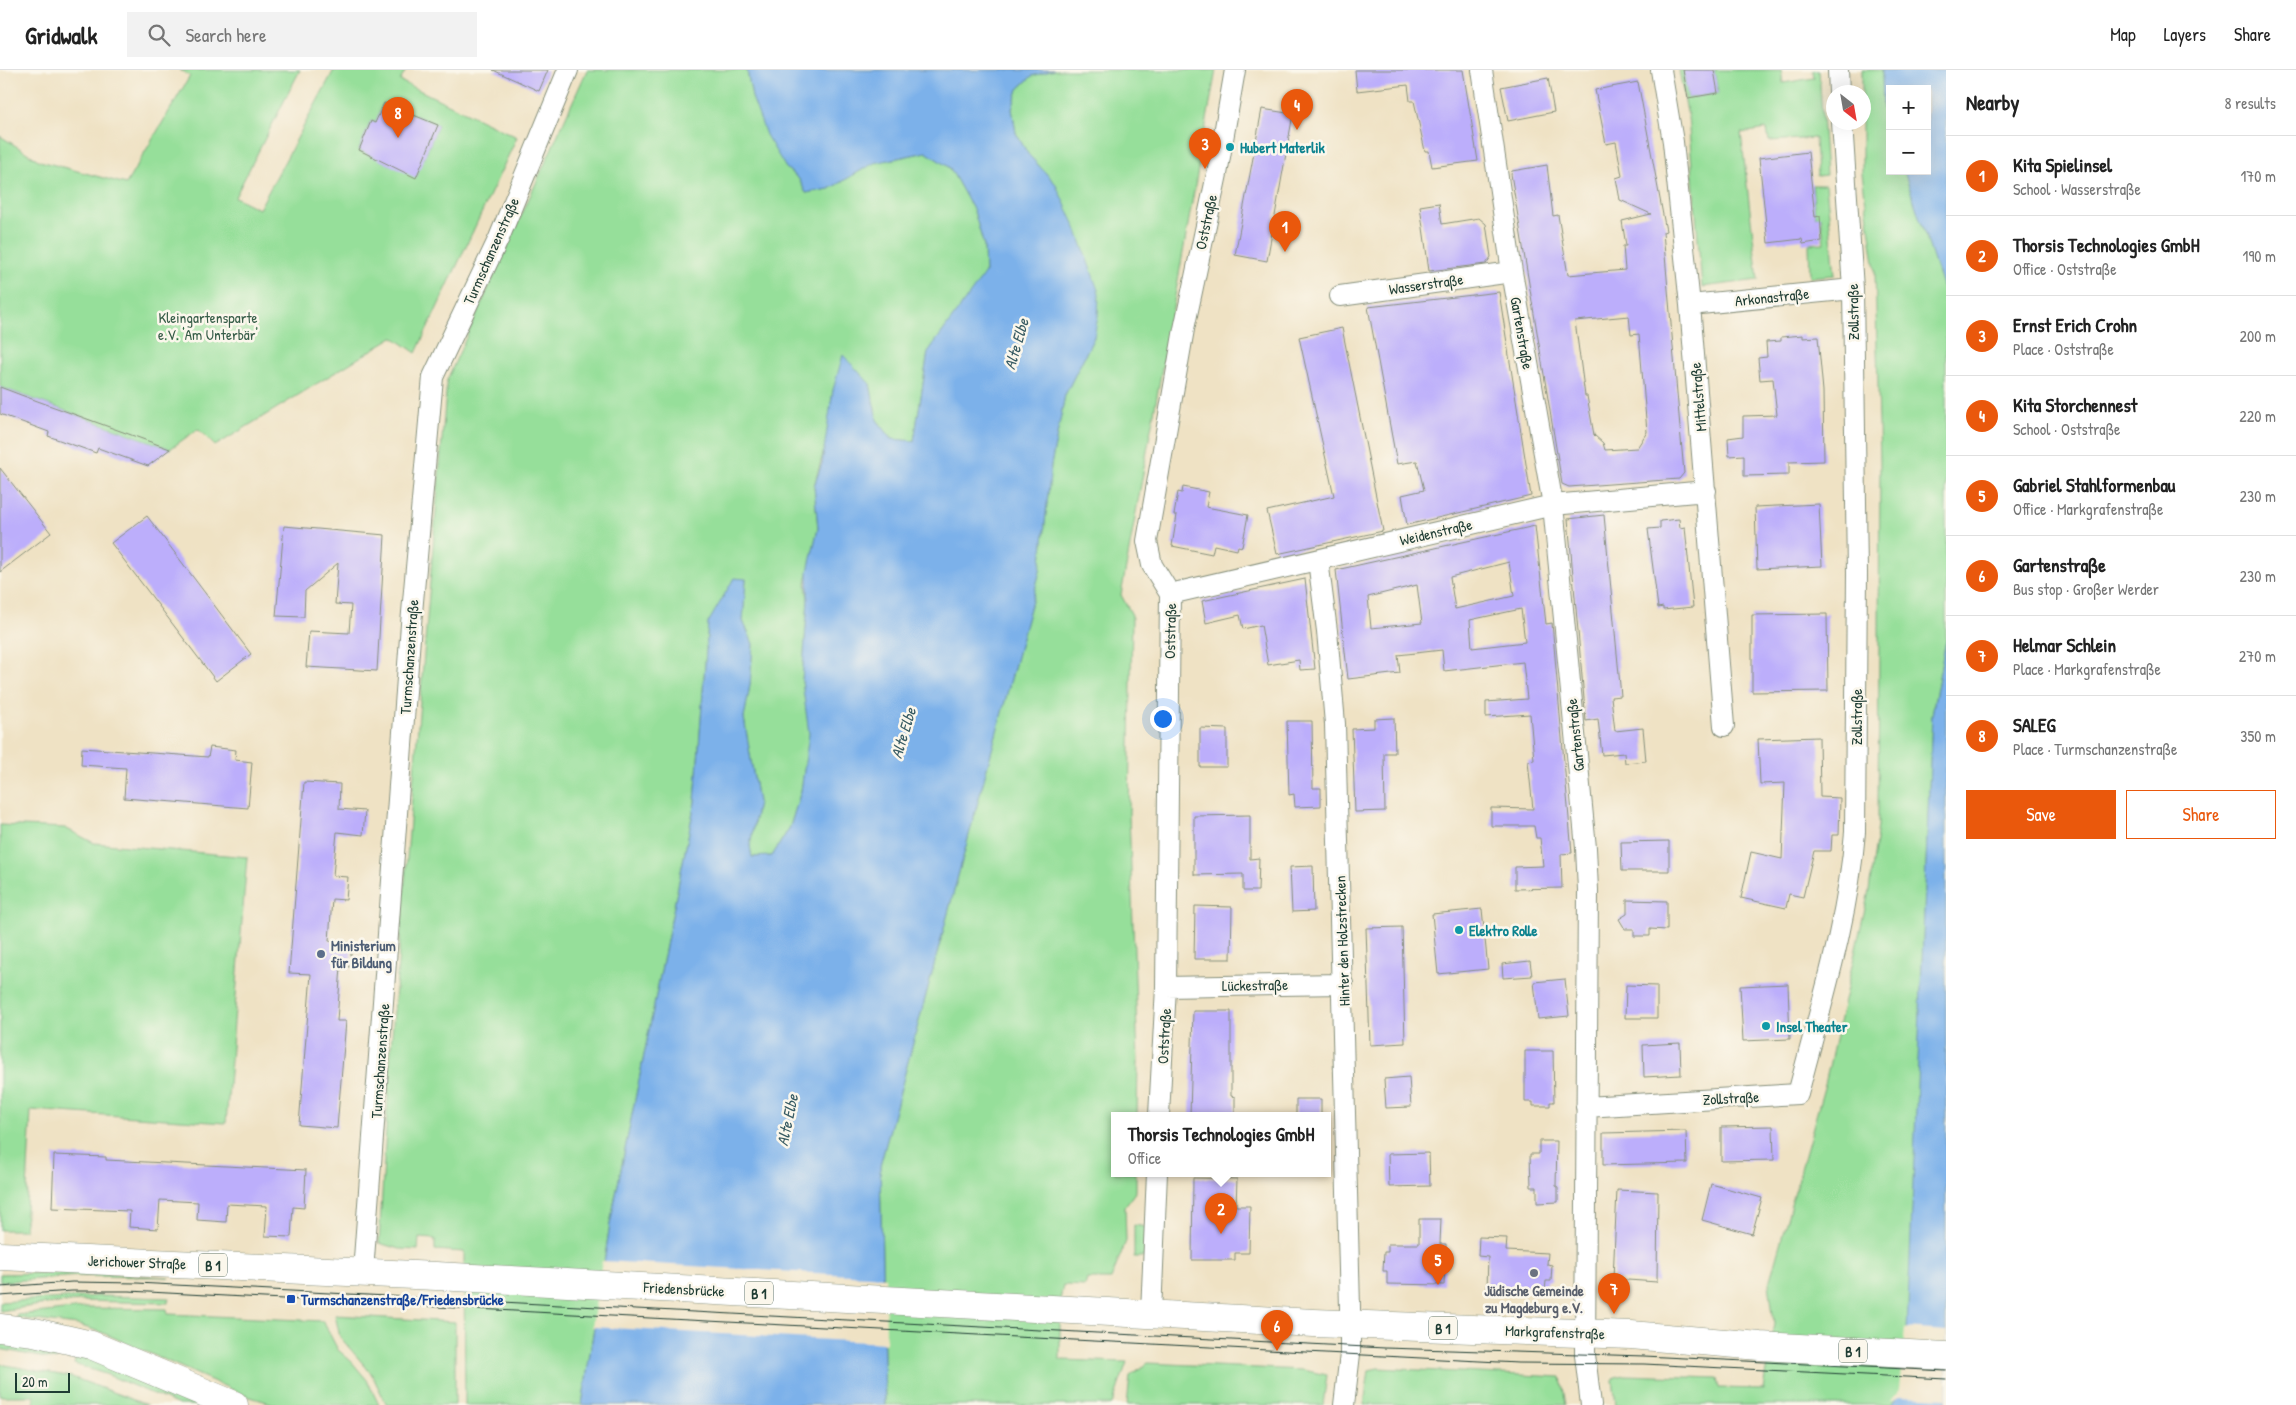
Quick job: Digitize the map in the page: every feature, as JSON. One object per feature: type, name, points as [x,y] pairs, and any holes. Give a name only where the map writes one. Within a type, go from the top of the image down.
[{"type":"main road","name":"Jerichower Straße","points":[[0,1256],[363,1272]]},
{"type":"main road","name":"Friedensbrücke","points":[[363,1272],[1151,1313]]},
{"type":"main road","name":"B 1","points":[[1151,1313],[1350,1324]]},
{"type":"main road","name":"Markgrafenstraße","points":[[1350,1324],[1586,1333],[1760,1346],[1946,1356]]},
{"type":"main road","points":[[0,1328],[34,1332],[91,1345],[234,1405]]},
{"type":"street","name":"Turmschanzenstraße","points":[[363,1272],[411,624],[433,377],[499,238],[568,70]]},
{"type":"street","name":"Oststraße","points":[[1160,1112],[1166,987],[1170,594],[1152,565],[1147,541],[1184,329],[1217,174],[1235,70]]},
{"type":"street","name":"Gartenstraße","points":[[1482,70],[1512,272],[1553,505],[1586,848],[1588,890],[1586,1363],[1591,1405]]},
{"type":"street","name":"Mittelstraße","points":[[1661,70],[1673,142],[1690,305],[1724,726]]},
{"type":"street","points":[[1838,70],[1839,85]]},
{"type":"street","name":"Zollstraße","points":[[1586,1107],[1798,1094],[1843,913],[1852,866],[1855,832],[1857,573],[1853,289],[1843,130]]},
{"type":"street","name":"Wasserstraße","points":[[1340,296],[1512,272]]},
{"type":"street","name":"Arkonastraße","points":[[1690,305],[1853,289]]},
{"type":"street","name":"Weidenstraße","points":[[1170,594],[1553,505],[1706,490]]},
{"type":"street","name":"Hinter den Holzstrecken","points":[[1318,560],[1334,701],[1343,984],[1350,1324],[1344,1405]]},
{"type":"street","name":"Lückestraße","points":[[1166,987],[1343,984]]},
{"type":"street","points":[[1151,1313],[1157,1177]]},
{"type":"green space","name":"Kleingartensparte e.V. 'Am Unterbär'","points":[[180,70],[300,70],[235,197],[259,209],[334,70],[406,70],[400,81],[517,137],[416,353],[393,337],[215,446],[198,429],[170,449],[0,387],[0,136],[40,161],[126,184],[190,76]],"holes":[[[384,103],[438,125],[416,177],[359,150],[371,121],[375,123]]]},
{"type":"green space","points":[[587,70],[747,70],[752,97],[786,168],[799,179],[806,193],[829,189],[874,163],[926,152],[950,168],[974,211],[984,246],[985,274],[928,352],[914,441],[892,439],[877,420],[870,384],[833,390],[827,439],[814,486],[818,528],[806,583],[808,600],[802,681],[810,734],[801,791],[790,827],[772,856],[752,857],[750,846],[758,802],[744,718],[750,685],[753,644],[743,621],[746,579],[708,623],[695,802],[610,1224],[582,1405],[465,1405],[464,1252],[435,1250],[435,1239],[419,1238],[418,1250],[399,1249],[379,1243],[391,1048],[447,380]]},
{"type":"green space","points":[[1054,70],[1216,70],[1121,595],[1132,615],[1129,814],[1138,1061],[1137,1112],[1111,1112],[1111,1177],[1136,1177],[1136,1191],[1125,1206],[1126,1241],[1111,1279],[1087,1279],[1085,1286],[1063,1285],[1060,1300],[1060,1360],[1127,1362],[1112,1405],[885,1405],[880,1166],[1040,571],[1051,465],[1065,395],[1094,337],[1055,183],[1028,154],[1016,133],[1012,109],[1018,89],[1032,76]]},
{"type":"green space","points":[[1679,70],[1683,70],[1688,98],[1718,93],[1714,70],[1781,70],[1783,83],[1814,78],[1813,70],[1819,70],[1826,175],[1817,176],[1815,138],[1769,141],[1767,129],[1741,133],[1758,280],[1702,287],[1688,117]]},
{"type":"green space","points":[[1862,70],[1882,70],[1883,108],[1886,116],[1886,175],[1905,175],[1946,297],[1946,640],[1932,715],[1909,1299],[1906,1356],[1901,1390],[1891,1405],[1616,1405],[1613,1380],[1615,1377],[1625,1375],[1717,1378],[1719,1388],[1763,1389],[1774,1323],[1769,1283],[1825,1084],[1869,891],[1878,826],[1880,462],[1875,271],[1862,174],[1862,130],[1871,130],[1871,85],[1862,85]]},
{"type":"green space","points":[[1812,185],[1826,185],[1835,275],[1810,277],[1809,244],[1824,243],[1821,217],[1815,217]]},
{"type":"green space","points":[[0,825],[65,828],[94,843],[247,857],[226,1123],[31,1110],[25,1230],[0,1230]]},
{"type":"green space","points":[[1134,1225],[1146,1227],[1145,1257],[1134,1257]]},
{"type":"green space","points":[[79,1272],[169,1277],[79,1276],[0,1282],[0,1274]]},
{"type":"green space","points":[[99,1296],[169,1298],[168,1303],[80,1301],[0,1311],[0,1302]]},
{"type":"green space","points":[[83,1308],[167,1309],[168,1314],[323,1321],[338,1350],[351,1361],[367,1380],[379,1405],[277,1405],[247,1396],[101,1332],[78,1325],[17,1318],[17,1315]]},
{"type":"green space","points":[[335,1315],[455,1322],[455,1405],[387,1405],[371,1373],[340,1337]]},
{"type":"green space","points":[[0,1338],[58,1347],[56,1360],[0,1349]]},
{"type":"green space","points":[[78,1352],[210,1405],[179,1405],[108,1375],[74,1364]]},
{"type":"green space","points":[[1147,1363],[1303,1370],[1327,1375],[1323,1405],[1127,1405],[1130,1376]]},
{"type":"green space","points":[[0,1364],[72,1377],[147,1405],[34,1405],[34,1396],[0,1396]]},
{"type":"green space","points":[[1378,1368],[1561,1377],[1566,1405],[1364,1405],[1369,1370]]},
{"type":"water","name":"Alte Elbe","points":[[747,70],[1054,70],[1032,76],[1018,89],[1012,109],[1016,133],[1028,154],[1055,183],[1076,228],[1099,293],[1098,316],[1094,337],[1065,395],[1051,465],[1040,571],[880,1166],[885,1405],[582,1405],[610,1224],[695,802],[708,623],[734,578],[746,579],[743,621],[753,644],[750,685],[744,718],[758,802],[750,846],[752,857],[772,856],[790,827],[801,791],[809,734],[802,681],[808,600],[808,571],[818,528],[814,486],[822,463],[833,390],[843,355],[870,384],[877,420],[892,439],[914,441],[928,352],[985,273],[984,246],[974,211],[950,168],[926,152],[874,163],[829,189],[806,193],[799,179],[786,168],[766,135],[752,97]]},
{"type":"water","points":[[1882,70],[1946,70],[1946,297],[1905,175],[1931,175],[1931,85],[1886,85],[1886,116],[1883,108]]},
{"type":"water","points":[[1946,640],[1946,1405],[1891,1405],[1901,1390],[1906,1356],[1932,715]]},
{"type":"pier","points":[[602,1261],[885,1277],[886,1343],[592,1327]]},
{"type":"pier","points":[[1905,1328],[1946,1331],[1946,1398],[1899,1396],[1890,1401],[1899,1390]]},
{"type":"building","points":[[493,70],[548,70],[539,91]]},
{"type":"building","points":[[1355,70],[1463,70],[1478,161],[1432,167],[1429,151],[1425,151],[1414,101],[1410,101],[1408,85],[1357,91]]},
{"type":"building","points":[[1683,70],[1714,70],[1718,93],[1688,98]]},
{"type":"building","points":[[1548,78],[1554,112],[1508,121],[1501,87]]},
{"type":"building","points":[[1638,82],[1666,231],[1663,232],[1684,473],[1679,479],[1569,487],[1562,484],[1511,174],[1512,171],[1547,165],[1553,216],[1558,215],[1568,275],[1625,270],[1623,246],[1626,246],[1622,221],[1651,214],[1620,200],[1616,178],[1622,176],[1616,142],[1606,144],[1595,90]],"holes":[[[1629,316],[1631,335],[1639,334],[1647,432],[1637,448],[1605,450],[1603,443],[1594,435],[1587,396],[1585,396],[1575,321]]]},
{"type":"building","points":[[384,103],[438,125],[416,178],[359,150],[371,121],[375,123]]},
{"type":"building","points":[[1262,109],[1293,114],[1267,261],[1235,255]]},
{"type":"building","points":[[1808,152],[1815,217],[1820,216],[1822,241],[1803,244],[1802,239],[1768,243],[1759,158]]},
{"type":"building","points":[[1439,203],[1442,224],[1479,218],[1486,224],[1491,257],[1486,264],[1429,271],[1420,206]]},
{"type":"building","points":[[1499,292],[1531,496],[1407,525],[1402,495],[1424,490],[1417,461],[1397,464],[1368,307]]},
{"type":"building","points":[[1342,328],[1383,531],[1277,554],[1267,511],[1334,496],[1299,337]]},
{"type":"building","points":[[1803,335],[1803,338],[1818,337],[1823,391],[1824,461],[1789,462],[1789,475],[1744,476],[1744,455],[1729,456],[1728,438],[1743,436],[1743,416],[1777,415],[1773,379],[1760,380],[1758,358],[1767,357],[1766,342],[1781,341],[1781,337]]},
{"type":"building","points":[[0,387],[170,449],[148,466],[98,448],[96,453],[48,436],[49,432],[0,414]]},
{"type":"building","points":[[0,468],[51,533],[0,572]]},
{"type":"building","points":[[1183,487],[1209,492],[1206,507],[1248,515],[1242,547],[1238,546],[1237,550],[1214,545],[1212,554],[1172,546],[1177,515],[1174,515],[1178,492],[1182,493]]},
{"type":"building","points":[[1819,504],[1822,566],[1757,569],[1755,507]]},
{"type":"building","points":[[1604,515],[1621,696],[1611,697],[1615,731],[1643,728],[1646,761],[1625,763],[1624,753],[1602,755],[1598,719],[1586,721],[1568,519]]},
{"type":"building","points":[[147,516],[251,654],[216,681],[111,543]]},
{"type":"building","points":[[1679,519],[1680,528],[1685,527],[1693,607],[1663,610],[1663,607],[1658,608],[1648,529],[1660,528],[1660,521]]},
{"type":"building","points":[[284,526],[385,535],[377,671],[306,667],[309,631],[349,633],[351,605],[335,604],[338,563],[305,591],[304,617],[276,616]]},
{"type":"building","points":[[1535,526],[1546,624],[1552,623],[1572,853],[1561,854],[1562,888],[1515,889],[1515,867],[1543,866],[1540,838],[1536,838],[1534,826],[1491,826],[1491,808],[1533,809],[1528,761],[1534,760],[1530,714],[1486,717],[1486,702],[1527,699],[1523,662],[1444,671],[1442,650],[1398,655],[1400,673],[1348,679],[1336,570]],"holes":[[[1509,562],[1514,596],[1455,609],[1450,577]],[[1417,585],[1422,623],[1371,628],[1368,597]],[[1521,609],[1525,642],[1472,648],[1470,620]]]},
{"type":"building","points":[[1305,579],[1315,669],[1300,670],[1299,660],[1268,665],[1261,625],[1243,629],[1240,615],[1206,623],[1202,601]]},
{"type":"building","points":[[1827,614],[1828,691],[1752,692],[1752,615]]},
{"type":"building","points":[[1394,718],[1395,753],[1384,753],[1385,811],[1355,812],[1352,729],[1374,728],[1374,719]]},
{"type":"building","points":[[1287,721],[1312,721],[1313,788],[1321,788],[1321,806],[1295,807],[1294,794],[1289,795]]},
{"type":"building","points":[[1200,728],[1227,729],[1227,767],[1200,767]]},
{"type":"building","points":[[1819,737],[1820,797],[1840,798],[1839,835],[1832,835],[1831,851],[1814,851],[1803,897],[1789,894],[1786,908],[1741,898],[1751,852],[1782,859],[1785,783],[1760,784],[1758,739]]},
{"type":"building","points":[[210,747],[236,750],[235,760],[252,762],[248,808],[124,798],[126,768],[81,765],[82,748],[208,757]]},
{"type":"building","name":"Ministerium für Bildung","points":[[304,782],[340,784],[339,809],[365,811],[363,835],[337,832],[333,876],[348,877],[346,900],[332,899],[329,941],[352,943],[350,967],[341,966],[337,1021],[346,1021],[337,1128],[299,1125],[311,974],[289,973]]},
{"type":"building","points":[[1250,815],[1250,859],[1259,858],[1258,891],[1243,891],[1243,874],[1194,875],[1194,816]]},
{"type":"building","points":[[1669,841],[1669,871],[1622,871],[1621,842]]},
{"type":"building","points":[[1313,866],[1314,911],[1292,912],[1290,867]]},
{"type":"building","points":[[1627,900],[1667,901],[1667,930],[1650,929],[1650,936],[1634,936],[1634,929],[1625,929],[1619,919],[1627,914]]},
{"type":"building","points":[[1195,906],[1232,907],[1231,959],[1194,959]]},
{"type":"building","name":"Elektro Rolle","points":[[1482,909],[1488,969],[1438,974],[1432,914]]},
{"type":"building","points":[[1402,927],[1405,1043],[1370,1045],[1366,928]]},
{"type":"building","points":[[1530,961],[1532,976],[1503,978],[1502,964]]},
{"type":"building","points":[[1565,979],[1569,1016],[1538,1019],[1534,982]]},
{"type":"building","name":"Insel Theater","points":[[1788,984],[1790,1039],[1743,1041],[1740,986]]},
{"type":"building","points":[[1626,985],[1657,986],[1657,1018],[1625,1018]]},
{"type":"building","points":[[1193,1011],[1231,1011],[1231,1096],[1235,1097],[1235,1112],[1190,1112]]},
{"type":"building","points":[[1680,1043],[1681,1075],[1644,1077],[1643,1045]]},
{"type":"building","points":[[1525,1051],[1553,1051],[1554,1102],[1550,1102],[1550,1106],[1533,1106],[1533,1102],[1525,1102]]},
{"type":"building","points":[[1409,1077],[1411,1107],[1386,1108],[1384,1079]]},
{"type":"building","points":[[1296,1099],[1321,1099],[1321,1112],[1296,1112]]},
{"type":"building","points":[[1773,1126],[1774,1160],[1721,1161],[1721,1127]]},
{"type":"building","points":[[1686,1131],[1687,1163],[1603,1165],[1603,1133]]},
{"type":"building","points":[[1539,1141],[1557,1141],[1556,1186],[1558,1187],[1558,1202],[1537,1203],[1537,1187],[1531,1187],[1530,1154],[1539,1154]]},
{"type":"building","points":[[1429,1153],[1430,1186],[1389,1187],[1388,1154]]},
{"type":"building","points":[[54,1155],[106,1157],[106,1160],[306,1170],[304,1208],[293,1207],[291,1237],[265,1236],[267,1206],[227,1204],[226,1222],[197,1220],[198,1202],[160,1200],[158,1229],[129,1227],[130,1211],[52,1208]]},
{"type":"building","points":[[1193,1178],[1237,1179],[1236,1206],[1250,1206],[1249,1253],[1235,1253],[1235,1260],[1192,1260]]},
{"type":"building","points":[[1711,1184],[1762,1198],[1752,1234],[1702,1220]]},
{"type":"building","points":[[1617,1190],[1658,1192],[1657,1282],[1613,1279]]},
{"type":"building","points":[[1419,1219],[1441,1219],[1440,1244],[1446,1244],[1444,1285],[1387,1284],[1387,1271],[1383,1271],[1384,1252],[1388,1252],[1388,1244],[1419,1244]]},
{"type":"building","points":[[1479,1237],[1507,1238],[1506,1251],[1548,1253],[1547,1264],[1552,1265],[1551,1281],[1546,1281],[1545,1291],[1487,1288],[1488,1257],[1478,1256]]},
{"type":"tram line","points":[[0,1287],[72,1282],[137,1283],[1385,1348],[1644,1356],[1946,1371]]},
{"type":"tram line","points":[[0,1296],[72,1291],[129,1291],[1518,1363],[1644,1364],[1946,1379]]},
{"type":"place","name":"Kita Storchennest","points":[[1297,130]]},
{"type":"place","name":"SALEG","points":[[398,138]]},
{"type":"place","name":"Hubert Materlik","points":[[1230,147]]},
{"type":"place","name":"Ernst Erich Crohn","points":[[1205,169]]},
{"type":"place","name":"Kita Spielinsel","points":[[1285,252]]},
{"type":"place","name":"Elektro Rolle","points":[[1459,930]]},
{"type":"place","name":"Ministerium für Bildung","points":[[321,954]]},
{"type":"place","name":"Insel Theater","points":[[1766,1026]]},
{"type":"place","name":"Thorsis Technologies GmbH","points":[[1221,1234]]},
{"type":"place","name":"Jüdische Gemeinde zu Magdeburg e.V.","points":[[1534,1273]]},
{"type":"place","name":"Gabriel Stahlformenbau","points":[[1438,1285]]},
{"type":"place","name":"Turmschanzenstraße/Friedensbrücke","points":[[291,1299]]},
{"type":"place","name":"Helmar Schlein","points":[[1614,1314]]},
{"type":"place","name":"Gartenstraße","points":[[1277,1351]]}]
